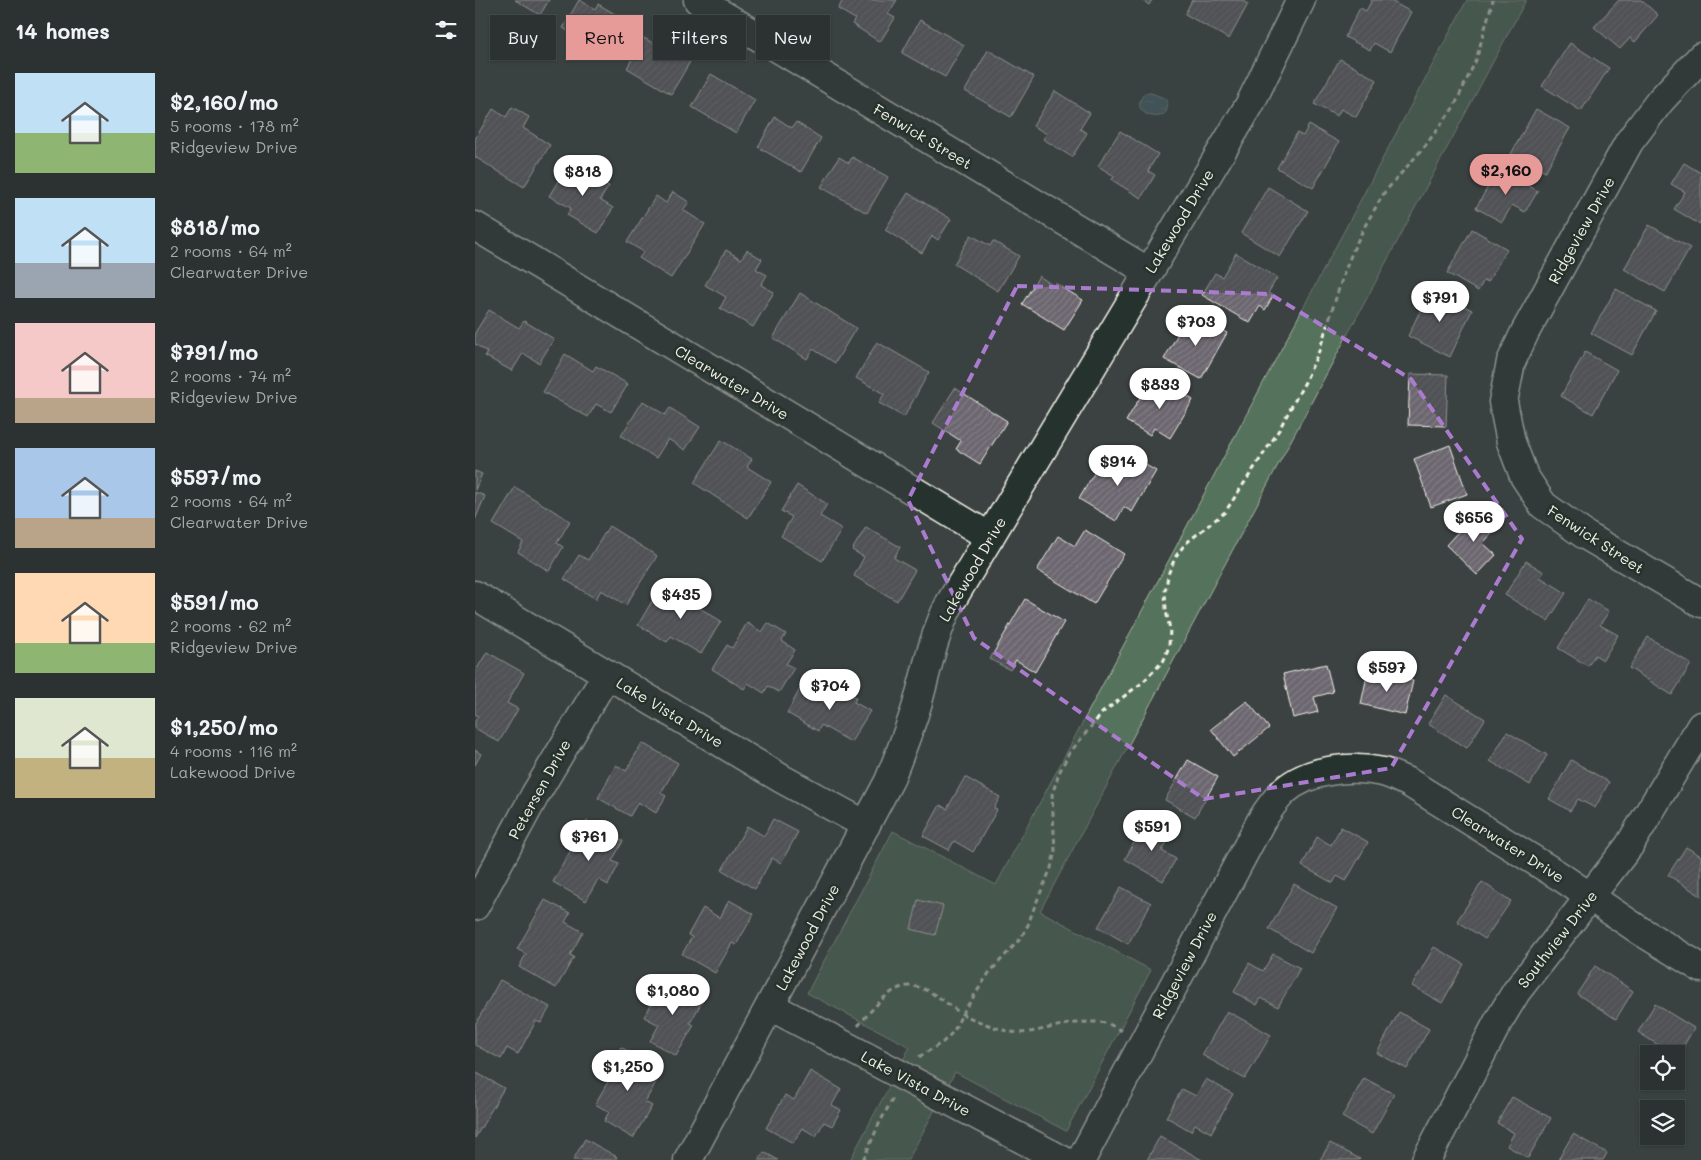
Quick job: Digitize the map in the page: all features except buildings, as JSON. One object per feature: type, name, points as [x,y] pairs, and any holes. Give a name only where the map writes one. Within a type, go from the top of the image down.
[{"type":"street","name":"Fenwick Street","points":[[698,0],[1149,272]]},
{"type":"street","name":"Lakewood Drive","points":[[688,1160],[889,780],[910,727],[940,622],[1250,104],[1301,0]]},
{"type":"street","name":"Ridgeview Drive","points":[[1506,423],[1503,402],[1506,382],[1511,362],[1529,323],[1629,142],[1660,101],[1701,57]]},
{"type":"street","name":"Clearwater Drive","points":[[475,226],[990,537]]},
{"type":"street","name":"Fenwick Street","points":[[1506,423],[1524,476],[1543,505],[1585,535],[1701,604]]},
{"type":"street","name":"Lake Vista Drive","points":[[475,595],[782,779],[866,825]]},
{"type":"street","name":"Petersen Drive","points":[[475,906],[535,794],[607,674]]},
{"type":"street","name":"Southview Drive","points":[[1426,1160],[1498,1022],[1516,992],[1629,846],[1701,726]]},
{"type":"street","name":"Clearwater Drive","points":[[1300,780],[1321,773],[1364,768],[1385,772],[1407,782],[1561,877],[1639,930],[1701,968]]},
{"type":"street","name":"Ridgeview Drive","points":[[1081,1160],[1261,821],[1272,804],[1285,790],[1300,780]]},
{"type":"street","name":"Lake Vista Drive","points":[[770,1006],[1062,1160]]},
{"type":"path","points":[[915,1059],[943,1042],[954,1031],[962,1014],[989,973],[1021,938],[1051,868],[1055,851],[1052,796],[1059,773],[1068,755],[1102,713],[1143,682],[1164,660],[1169,646],[1170,629],[1166,611],[1165,592],[1169,572],[1176,556],[1185,544],[1225,512],[1276,435],[1305,382],[1319,351],[1353,250],[1384,193],[1425,146],[1454,107],[1475,60],[1493,0]]},
{"type":"path","points":[[858,1027],[876,1005],[896,990],[908,985],[920,988],[938,997],[962,1014],[988,1026],[1013,1032],[1034,1031],[1069,1023],[1105,1023],[1127,1034]]},
{"type":"path","points":[[863,1160],[895,1093]]},
{"type":"highlighted area","points":[[1017,286],[1270,294],[1411,379],[1522,539],[1391,768],[1204,799],[974,638],[908,500]]},
{"type":"green space","points":[[1467,0],[1526,0],[1040,911],[1151,970],[1066,1131],[955,1072],[908,1160],[850,1160],[910,1047],[807,993],[893,831],[996,885]]},
{"type":"water","points":[[1145,93],[1151,93],[1166,99],[1167,108],[1164,114],[1151,116],[1145,113],[1141,108],[1140,101]]}]
